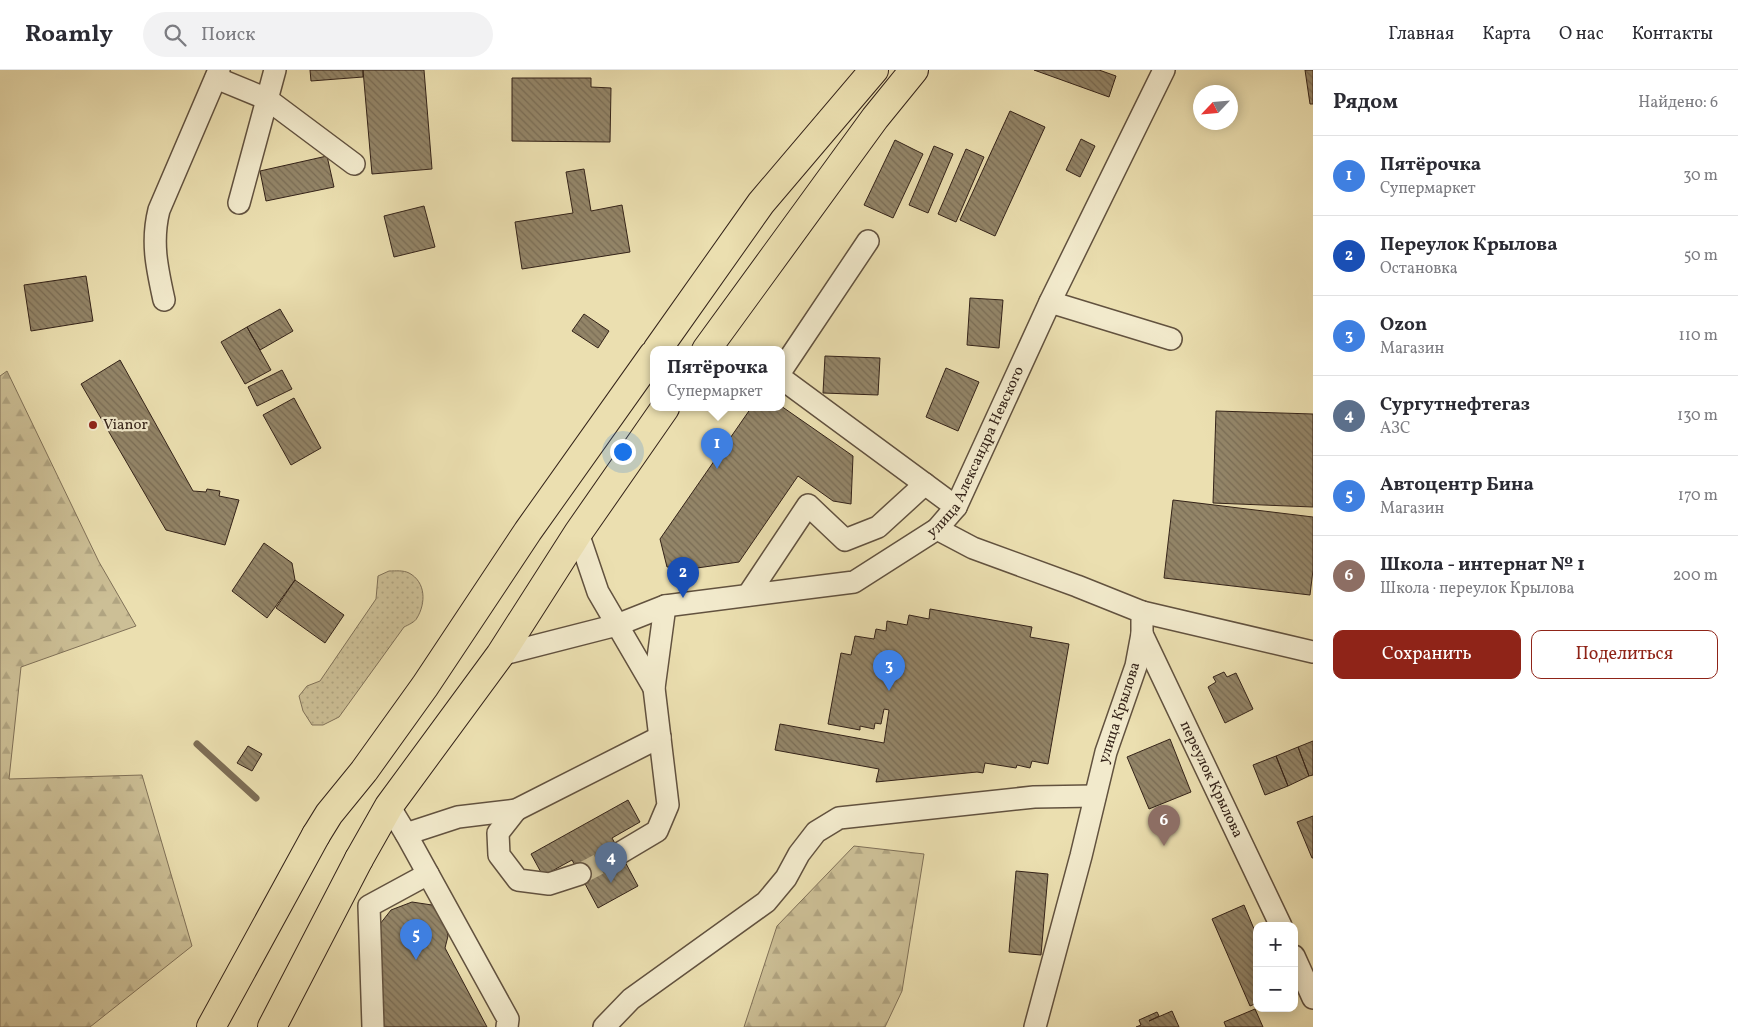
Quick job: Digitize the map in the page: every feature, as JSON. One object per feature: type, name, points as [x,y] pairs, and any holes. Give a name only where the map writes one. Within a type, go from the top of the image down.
[{"type":"main road","points":[[660,346],[761,203],[874,70]]},
{"type":"main road","points":[[709,346],[875,118],[914,70]]},
{"type":"main road","points":[[211,1027],[329,814],[364,771],[425,686],[528,531],[650,359]]},
{"type":"main road","points":[[272,1027],[359,859],[389,806],[500,656],[578,533],[663,411]]},
{"type":"street","points":[[239,203],[275,70]]},
{"type":"street","name":"улица Александра Невского","points":[[500,656],[617,625],[665,606],[854,582],[938,529],[956,507],[1050,302],[1164,70]]},
{"type":"street","points":[[164,300],[154,255],[155,224],[159,210],[217,74],[267,99],[354,164]]},
{"type":"street","points":[[785,365],[868,241]]},
{"type":"street","points":[[1050,302],[1172,339]]},
{"type":"street","points":[[785,381],[956,507]]},
{"type":"street","points":[[748,595],[808,505],[845,540],[878,527],[924,484]]},
{"type":"street","points":[[938,529],[973,548],[1101,587],[1142,612],[1313,652]]},
{"type":"street","points":[[578,533],[598,592],[654,688]]},
{"type":"street","points":[[620,853],[657,831],[668,805],[654,688],[665,606]]},
{"type":"street","name":"улица Крылова","points":[[1035,1027],[1106,752],[1136,666],[1142,634],[1142,612]]},
{"type":"street","name":"переулок Крылова","points":[[1142,634],[1278,922]]},
{"type":"street","points":[[406,834],[458,817],[516,810],[660,737]]},
{"type":"street","points":[[604,1027],[631,999],[766,902],[786,878],[799,854],[816,832],[839,818],[1034,797],[1095,796]]},
{"type":"street","points":[[389,806],[508,1019],[507,1027]]},
{"type":"street","points":[[516,810],[498,834],[499,855],[518,880],[549,884],[580,874]]},
{"type":"street","points":[[373,1027],[369,906],[428,874]]},
{"type":"street","points":[[1298,965],[1313,998]]},
{"type":"green space","points":[[7,371],[99,562],[136,626],[21,667],[9,779],[142,775],[192,946],[90,1027],[0,1027],[0,376]]},
{"type":"green space","points":[[389,571],[407,572],[419,582],[423,593],[423,600],[417,618],[404,627],[339,717],[323,725],[312,725],[303,711],[299,696],[307,686],[320,681],[376,599],[378,576]]},
{"type":"green space","points":[[854,846],[924,854],[902,991],[885,1027],[744,1027],[777,926]]},
{"type":"building","points":[[310,70],[363,70],[363,77],[311,81]]},
{"type":"building","points":[[363,70],[424,70],[432,169],[372,174]]},
{"type":"building","points":[[1034,70],[1099,70],[1116,76],[1109,97]]},
{"type":"building","points":[[1305,70],[1313,70],[1313,104],[1310,104]]},
{"type":"building","points":[[512,78],[591,78],[591,87],[611,88],[610,142],[512,141]]},
{"type":"building","points":[[1010,111],[1045,127],[995,236],[960,220]]},
{"type":"building","points":[[1081,139],[1095,146],[1080,177],[1066,170]]},
{"type":"building","points":[[895,140],[923,154],[893,218],[864,205]]},
{"type":"building","points":[[934,146],[953,154],[928,213],[909,205]]},
{"type":"building","points":[[966,149],[984,157],[956,222],[938,214]]},
{"type":"building","points":[[327,156],[334,187],[266,201],[260,171]]},
{"type":"building","points":[[584,169],[591,211],[622,205],[630,252],[522,269],[515,222],[573,213],[566,172]]},
{"type":"building","points":[[424,206],[435,247],[394,257],[384,216]]},
{"type":"building","points":[[86,276],[93,321],[31,331],[24,285]]},
{"type":"building","points":[[970,298],[1003,300],[999,348],[967,345]]},
{"type":"building","points":[[280,309],[293,331],[260,350],[247,327]]},
{"type":"building","points":[[584,314],[609,331],[598,348],[572,331]]},
{"type":"building","points":[[247,327],[271,370],[245,384],[221,342]]},
{"type":"building","points":[[825,356],[880,358],[878,395],[823,393]]},
{"type":"building","points":[[120,360],[193,491],[206,492],[207,489],[220,491],[219,496],[239,500],[225,545],[166,530],[81,384]]},
{"type":"building","points":[[946,368],[979,382],[958,431],[926,417]]},
{"type":"building","points":[[282,370],[292,389],[257,406],[248,387]]},
{"type":"building","points":[[294,398],[321,448],[291,465],[263,415]]},
{"type":"building","points":[[785,409],[853,456],[851,504],[833,501],[798,476],[739,562],[697,568],[667,567],[660,539],[749,411],[785,411]]},
{"type":"building","points":[[1216,411],[1313,414],[1313,507],[1213,503]]},
{"type":"building","points":[[1173,500],[1313,517],[1313,570],[1310,595],[1164,578]]},
{"type":"building","points":[[264,543],[292,563],[295,580],[267,618],[232,591]]},
{"type":"building","points":[[295,580],[344,615],[325,643],[276,608]]},
{"type":"building","points":[[930,609],[1032,627],[1030,637],[1069,644],[1048,764],[1032,761],[1030,768],[1017,765],[1016,768],[985,763],[983,773],[876,782],[879,769],[775,750],[780,724],[884,743],[889,710],[884,709],[881,724],[875,723],[874,729],[860,726],[860,730],[828,724],[841,653],[851,655],[855,636],[874,639],[876,629],[886,631],[887,621],[907,625],[909,615],[929,619]]},
{"type":"building","points":[[1224,672],[1227,677],[1236,673],[1253,709],[1225,723],[1208,687],[1216,682],[1213,677]]},
{"type":"building","points":[[1170,739],[1191,792],[1149,809],[1127,757]]},
{"type":"building","points":[[1313,741],[1313,775],[1309,776],[1298,747]]},
{"type":"building","points":[[248,746],[262,754],[252,771],[237,763]]},
{"type":"building","points":[[1298,747],[1309,776],[1288,786],[1276,756]]},
{"type":"building","points":[[1276,756],[1288,786],[1265,795],[1253,765]]},
{"type":"building","points":[[628,800],[640,822],[612,838],[623,858],[583,880],[572,860],[543,876],[531,854]]},
{"type":"building","points":[[1313,816],[1313,858],[1312,858],[1297,822]]},
{"type":"building","points":[[623,858],[638,886],[598,908],[583,880]]},
{"type":"building","points":[[1016,871],[1048,874],[1041,955],[1009,952]]},
{"type":"building","points":[[412,902],[432,905],[444,918],[448,936],[445,948],[487,1027],[383,1027],[380,924],[391,910]]},
{"type":"building","points":[[1244,905],[1253,926],[1253,1005],[1250,1006],[1212,919]]},
{"type":"building","points":[[1253,1010],[1253,1012],[1256,1012],[1263,1027],[1226,1027],[1224,1022]]},
{"type":"building","points":[[1172,1011],[1179,1027],[1136,1027],[1141,1025],[1139,1020],[1157,1012],[1159,1016],[1149,1021]]},
{"type":"waterway","points":[[197,744],[256,798]]},
{"type":"tunnel","points":[[580,874],[620,853]]},
{"type":"place","name":"Vianor","points":[[93,425]]},
{"type":"place","name":"Пятёрочка","points":[[717,469]]},
{"type":"place","name":"Переулок Крылова","points":[[683,598]]},
{"type":"place","name":"Ozon","points":[[889,691]]},
{"type":"place","name":"Школа - интернат № 1","points":[[1164,846]]},
{"type":"place","name":"Сургутнефтегаз","points":[[611,883]]},
{"type":"place","name":"Автоцентр Бина","points":[[416,960]]}]
